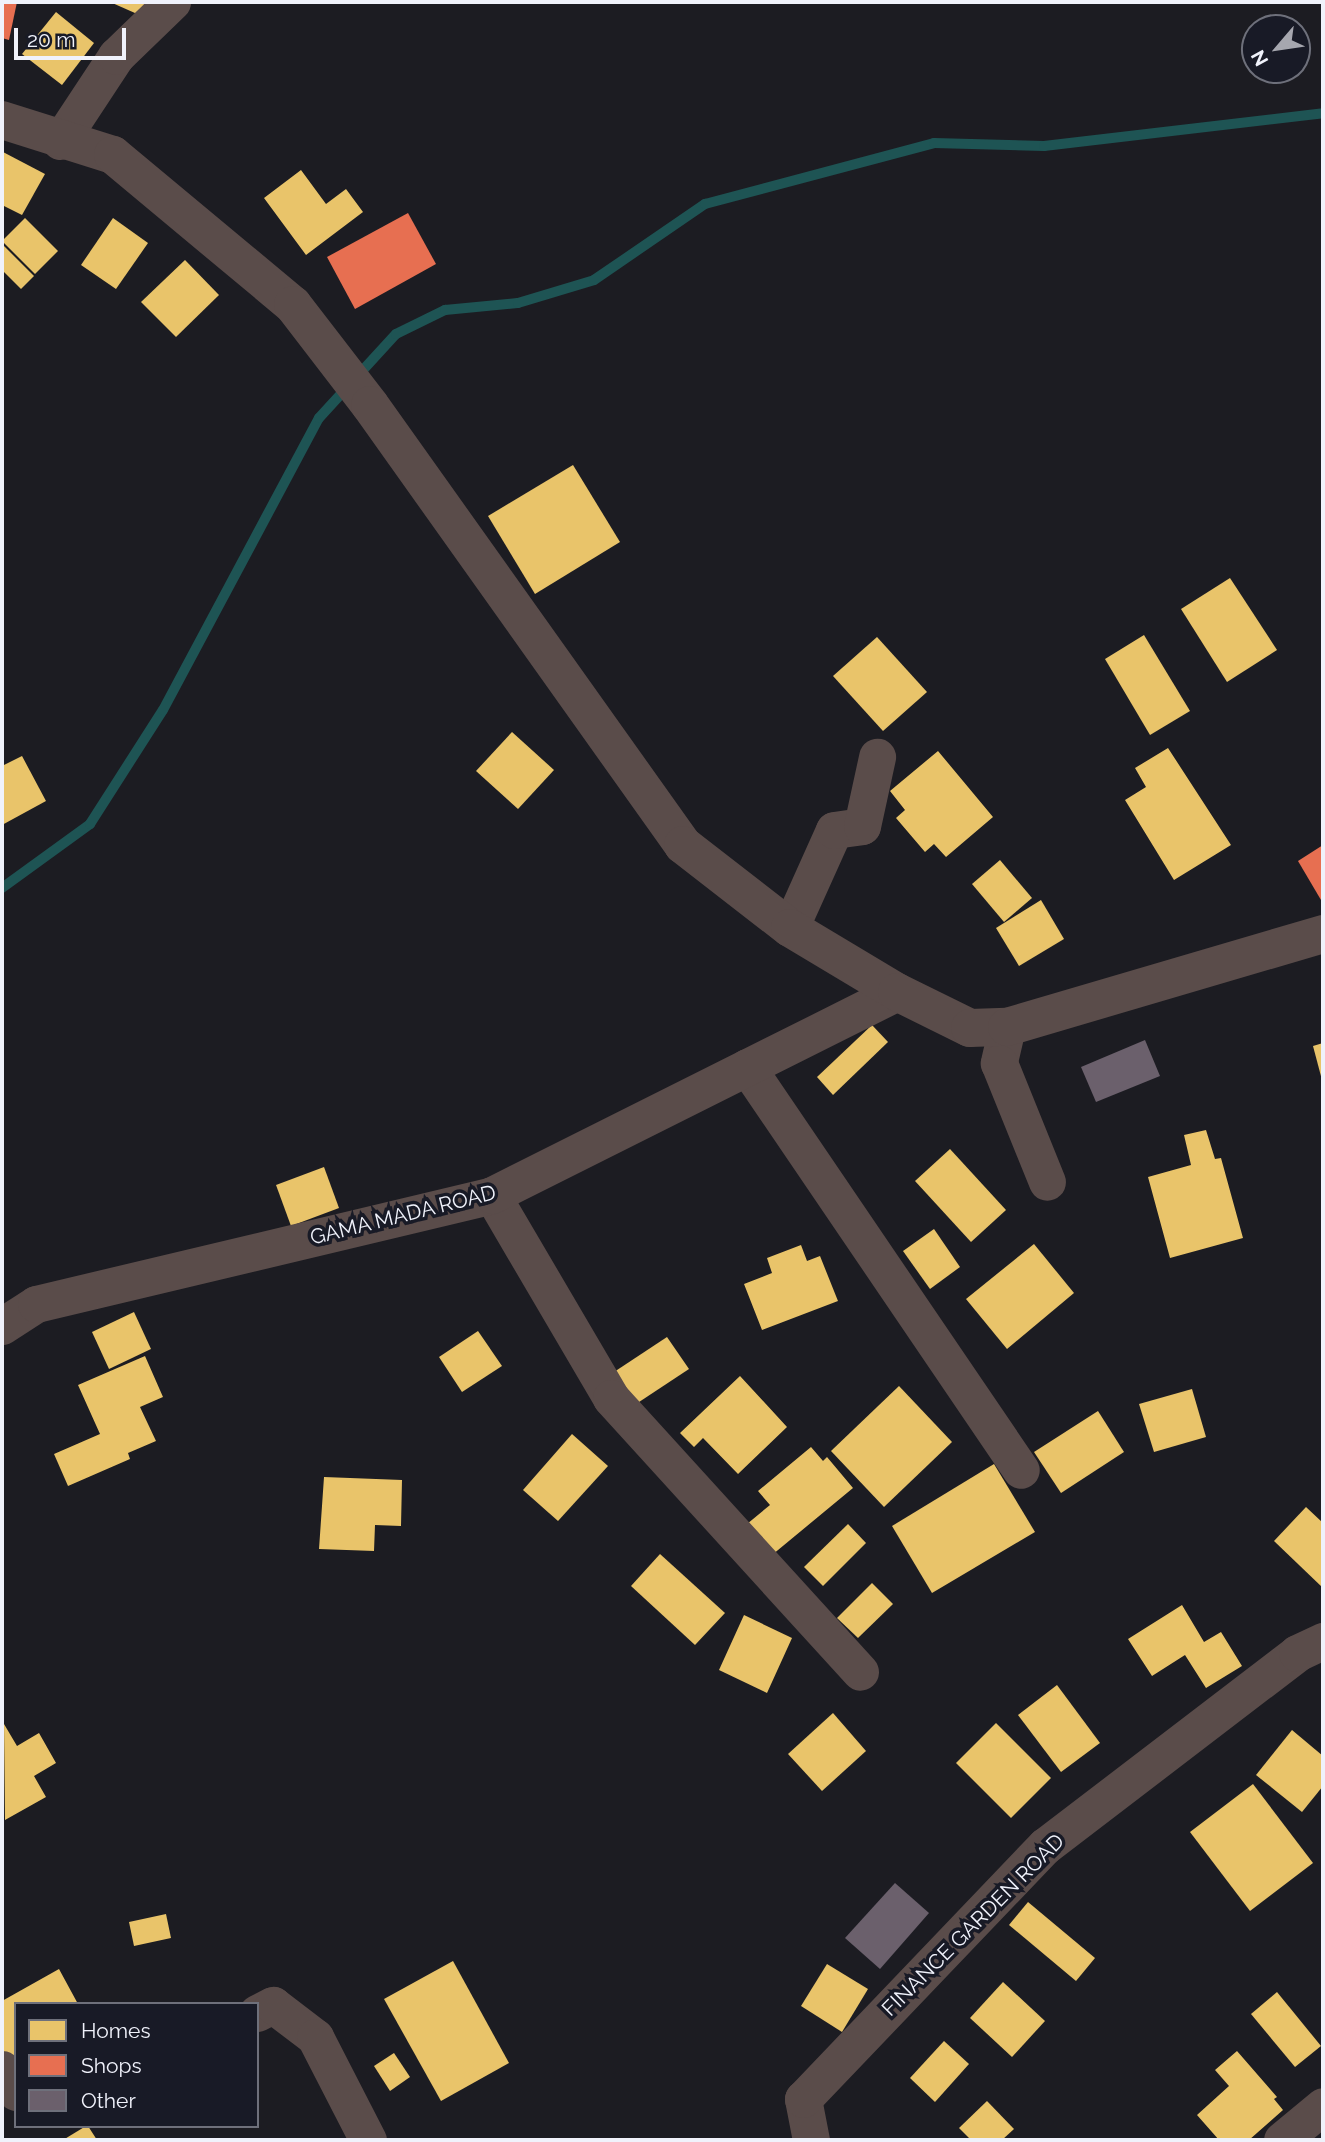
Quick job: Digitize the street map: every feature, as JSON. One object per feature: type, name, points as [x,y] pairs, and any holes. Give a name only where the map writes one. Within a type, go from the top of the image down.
[{"type":"street","points":[[60,141],[116,56],[172,2]]},
{"type":"street","points":[[2,120],[60,141],[113,155],[293,305],[378,416],[683,845],[790,928],[897,992],[970,1028],[1007,1027],[1323,934]]},
{"type":"street","points":[[790,928],[834,830],[862,826],[877,757]]},
{"type":"street","name":"GAMA MADA ROAD","points":[[2,1326],[36,1304],[492,1195],[897,992]]},
{"type":"street","points":[[1007,1027],[999,1063],[1047,1182]]},
{"type":"street","points":[[747,1067],[1021,1470]]},
{"type":"street","points":[[492,1195],[611,1398],[860,1672]]},
{"type":"street","name":"FINANCE GARDEN ROAD","points":[[811,2140],[803,2099],[1045,1846],[1297,1653],[1323,1642]]},
{"type":"street","points":[[259,2012],[273,2005],[315,2037],[368,2140]]},
{"type":"street","points":[[2,2069],[14,2089]]},
{"type":"street","points":[[1282,2140],[1323,2106]]},
{"type":"building: Homes","points":[[110,2],[152,2],[144,17]]},
{"type":"building: Homes","points":[[56,12],[94,43],[62,85],[22,54]]},
{"type":"building: Homes","points":[[3,152],[45,174],[22,215],[2,205]]},
{"type":"building: Homes","points":[[301,170],[326,204],[346,189],[363,212],[306,255],[264,198]]},
{"type":"building: Homes","points":[[25,218],[58,251],[35,274],[2,241]]},
{"type":"building: Homes","points":[[113,218],[148,243],[116,289],[81,265]]},
{"type":"building: Homes","points":[[2,244],[34,276],[21,289],[2,270]]},
{"type":"building: Homes","points":[[185,260],[219,295],[176,337],[141,302]]},
{"type":"building: Homes","points":[[573,465],[620,542],[535,594],[488,516]]},
{"type":"building: Homes","points":[[1230,578],[1277,650],[1227,682],[1181,609]]},
{"type":"building: Homes","points":[[1144,635],[1190,711],[1150,735],[1105,659]]},
{"type":"building: Homes","points":[[877,637],[927,692],[883,731],[833,676]]},
{"type":"building: Homes","points":[[512,732],[554,770],[518,809],[476,771]]},
{"type":"building: Homes","points":[[1168,748],[1231,845],[1174,880],[1125,800],[1146,787],[1135,768]]},
{"type":"building: Homes","points":[[938,751],[993,817],[946,857],[934,844],[925,852],[896,818],[905,810],[890,791]]},
{"type":"building: Homes","points":[[22,756],[46,801],[2,825],[2,766]]},
{"type":"building: Homes","points":[[1000,860],[1032,898],[1004,922],[972,884]]},
{"type":"building: Homes","points":[[1041,900],[1064,939],[1019,966],[996,928]]},
{"type":"building: Homes","points":[[872,1025],[888,1042],[833,1095],[817,1077]]},
{"type":"building: Homes","points":[[1323,1043],[1323,1080],[1322,1080],[1313,1046]]},
{"type":"building: Homes","points":[[1206,1130],[1215,1159],[1221,1158],[1243,1238],[1170,1258],[1148,1177],[1191,1165],[1184,1135]]},
{"type":"building: Homes","points":[[950,1149],[1006,1210],[971,1242],[915,1181]]},
{"type":"building: Homes","points":[[324,1167],[339,1208],[291,1226],[276,1185]]},
{"type":"building: Homes","points":[[934,1229],[960,1267],[930,1289],[903,1251]]},
{"type":"building: Homes","points":[[1034,1244],[1074,1293],[1007,1349],[966,1299]]},
{"type":"building: Homes","points":[[801,1245],[807,1261],[820,1256],[838,1301],[762,1330],[744,1284],[772,1273],[767,1258]]},
{"type":"building: Homes","points":[[134,1312],[151,1349],[109,1369],[92,1332]]},
{"type":"building: Homes","points":[[478,1331],[502,1366],[462,1392],[439,1357]]},
{"type":"building: Homes","points":[[667,1337],[689,1369],[633,1406],[611,1374]]},
{"type":"building: Homes","points":[[145,1356],[163,1397],[140,1407],[156,1441],[128,1453],[130,1459],[68,1486],[54,1454],[100,1434],[78,1385]]},
{"type":"building: Homes","points":[[740,1376],[787,1427],[738,1474],[703,1438],[694,1447],[680,1433]]},
{"type":"building: Homes","points":[[899,1386],[952,1442],[884,1507],[831,1451]]},
{"type":"building: Homes","points":[[1192,1389],[1206,1437],[1154,1452],[1139,1404]]},
{"type":"building: Homes","points":[[1098,1411],[1124,1452],[1061,1493],[1034,1452]]},
{"type":"building: Homes","points":[[572,1434],[608,1466],[558,1521],[523,1490]]},
{"type":"building: Homes","points":[[811,1447],[823,1461],[827,1457],[853,1488],[772,1555],[747,1524],[770,1505],[758,1491]]},
{"type":"building: Homes","points":[[994,1464],[1035,1532],[932,1593],[892,1526]]},
{"type":"building: Homes","points":[[324,1477],[402,1480],[401,1526],[375,1525],[374,1551],[319,1549]]},
{"type":"building: Homes","points":[[1306,1507],[1323,1523],[1323,1588],[1274,1541]]},
{"type":"building: Homes","points":[[848,1524],[866,1543],[823,1586],[804,1567]]},
{"type":"building: Homes","points":[[660,1554],[725,1613],[695,1645],[631,1586]]},
{"type":"building: Homes","points":[[872,1583],[893,1604],[858,1638],[837,1618]]},
{"type":"building: Homes","points":[[1182,1605],[1204,1642],[1221,1632],[1242,1666],[1206,1688],[1185,1655],[1152,1676],[1128,1639]]},
{"type":"building: Homes","points":[[744,1615],[792,1638],[767,1693],[719,1670]]},
{"type":"building: Homes","points":[[1057,1685],[1100,1743],[1061,1772],[1018,1715]]},
{"type":"building: Homes","points":[[833,1713],[866,1751],[822,1791],[788,1754]]},
{"type":"building: Homes","points":[[996,1723],[1051,1778],[1011,1818],[956,1763]]},
{"type":"building: Homes","points":[[4,1724],[17,1746],[39,1733],[56,1763],[34,1776],[46,1797],[5,1820]]},
{"type":"building: Homes","points":[[1292,1730],[1323,1756],[1323,1786],[1302,1812],[1256,1775]]},
{"type":"building: Homes","points":[[1253,1784],[1313,1863],[1250,1911],[1190,1832]]},
{"type":"building: Homes","points":[[1028,1902],[1095,1958],[1076,1981],[1009,1925]]},
{"type":"building: Homes","points":[[166,1914],[171,1938],[134,1946],[129,1922]]},
{"type":"building: Homes","points":[[453,1961],[509,2063],[441,2101],[384,1999]]},
{"type":"building: Homes","points":[[827,1964],[868,1989],[842,2032],[801,2006]]},
{"type":"building: Homes","points":[[59,1969],[77,2002],[14,2002],[14,2072],[2,2051],[2,2001]]},
{"type":"building: Homes","points":[[1003,1982],[1045,2021],[1012,2057],[970,2018]]},
{"type":"building: Homes","points":[[1277,1992],[1321,2046],[1295,2067],[1251,2014]]},
{"type":"building: Homes","points":[[944,2041],[969,2064],[935,2102],[910,2078]]},
{"type":"building: Homes","points":[[1237,2051],[1277,2097],[1274,2099],[1283,2110],[1249,2140],[1219,2140],[1197,2115],[1229,2086],[1215,2070]]},
{"type":"building: Homes","points":[[394,2053],[410,2077],[390,2091],[374,2066]]},
{"type":"building: Homes","points":[[987,2101],[1014,2129],[1002,2140],[971,2140],[959,2128]]},
{"type":"building: Homes","points":[[83,2128],[89,2128],[97,2140],[63,2140]]},
{"type":"building: Shops","points":[[2,2],[17,2],[9,40],[2,38]]},
{"type":"building: Shops","points":[[408,213],[436,264],[355,309],[327,257]]},
{"type":"building: Shops","points":[[1323,845],[1323,899],[1321,900],[1298,861]]},
{"type":"building: Other","points":[[1145,1040],[1160,1076],[1096,1102],[1081,1067]]},
{"type":"building: Other","points":[[895,1883],[929,1913],[880,1969],[845,1938]]},
{"type":"waterway","points":[[2,888],[90,824],[163,710],[319,418],[396,334],[445,310],[518,303],[594,280],[705,204],[934,143],[1044,146],[1323,113]]}]
